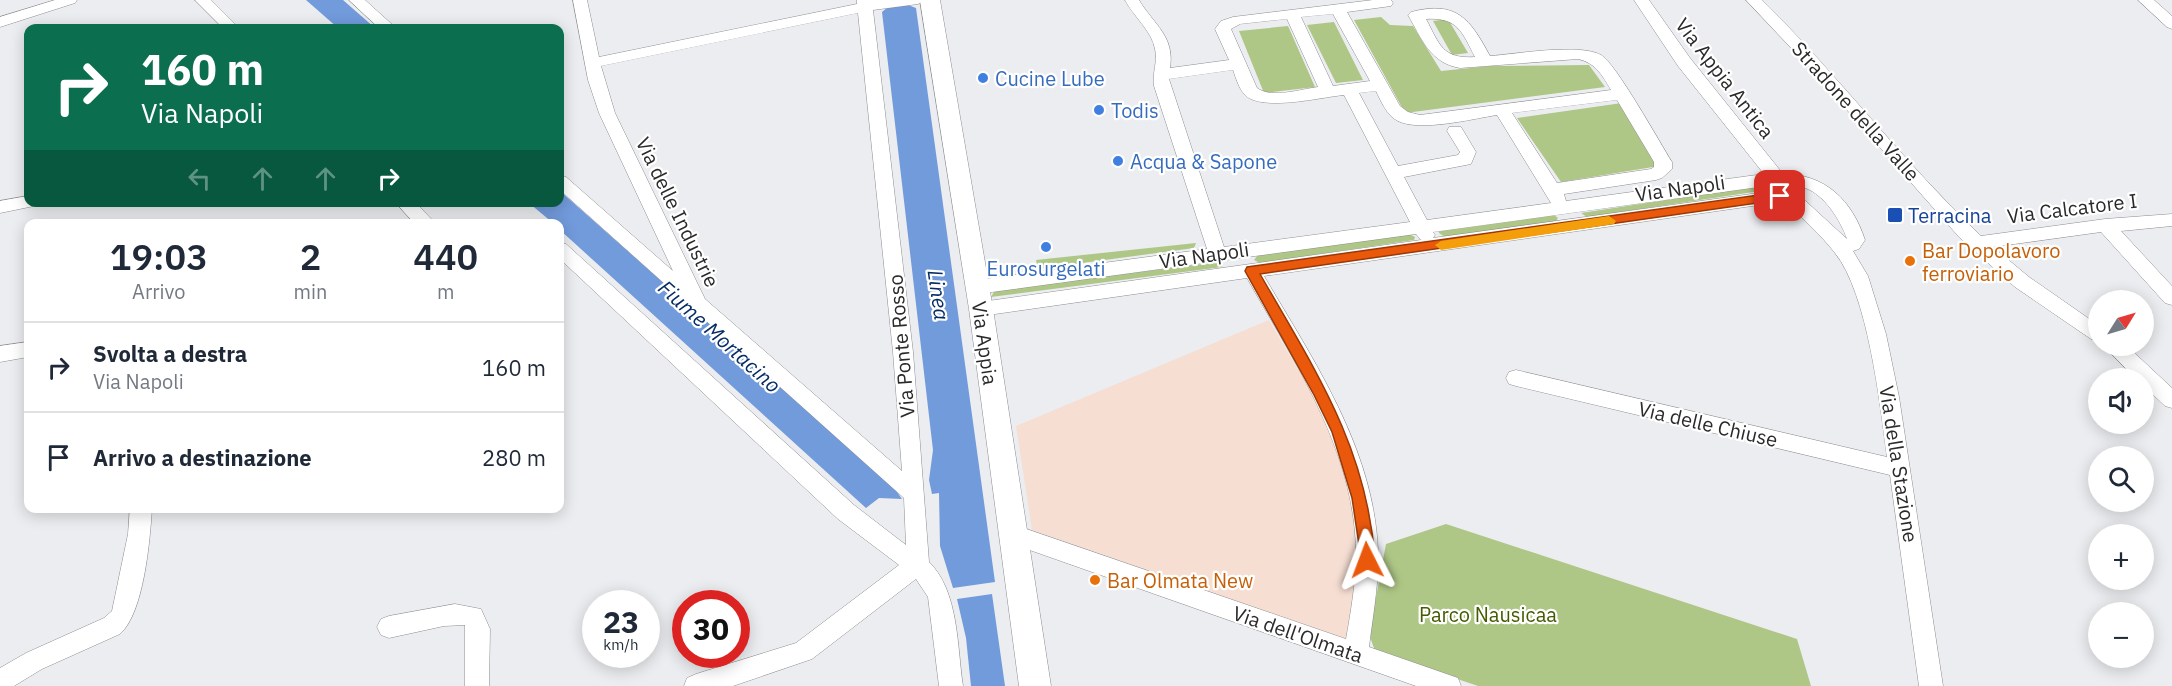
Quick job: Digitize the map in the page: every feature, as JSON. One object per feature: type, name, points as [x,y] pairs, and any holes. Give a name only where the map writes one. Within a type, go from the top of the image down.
[{"type":"main road","name":"Via Appia","points":[[930,0],[979,298],[1035,686]]},
{"type":"street","points":[[0,22],[70,0]]},
{"type":"street","points":[[202,0],[227,24]]},
{"type":"street","points":[[356,0],[383,24]]},
{"type":"street","name":"Via delle Industrie","points":[[580,0],[592,63],[612,127],[698,304],[915,498]]},
{"type":"street","points":[[592,63],[867,5],[918,0]]},
{"type":"street","points":[[1132,0],[1162,44],[1164,57],[1160,75],[1226,254],[1246,271],[1331,414],[1347,452],[1365,523],[1367,560],[1356,655]]},
{"type":"street","name":"Via Appia Antica","points":[[1641,0],[1691,71],[1778,180]]},
{"type":"street","name":"Stradone della Valle","points":[[1753,0],[1978,243],[2021,281],[2088,327]]},
{"type":"street","points":[[2145,0],[2172,24]]},
{"type":"street","name":"Via Ponte Rosso","points":[[867,5],[895,276],[915,498],[918,561]]},
{"type":"street","points":[[1338,9],[1394,110],[1408,119],[1420,120],[1622,94]]},
{"type":"street","points":[[1380,85],[1274,98],[1257,96],[1247,88],[1223,32],[1226,24],[1238,20],[1338,9],[1443,12],[1456,16],[1462,21],[1485,60]]},
{"type":"street","points":[[1397,9],[1444,59],[1455,63],[1573,54],[1586,56],[1601,63],[1662,159],[1663,169],[1651,175],[1552,190]]},
{"type":"street","points":[[1292,14],[1328,92]]},
{"type":"street","points":[[1160,75],[1237,64]]},
{"type":"street","points":[[1349,89],[1432,247]]},
{"type":"street","points":[[1502,110],[1574,226]]},
{"type":"street","points":[[1393,173],[1465,160],[1468,152],[1455,131]]},
{"type":"street","name":"Via Napoli","points":[[979,298],[1226,254],[1563,207],[1778,180],[1806,182],[1819,187],[1846,219],[1855,235],[1856,240],[1853,244],[1842,248]]},
{"type":"street","points":[[564,185],[698,304]]},
{"type":"street","name":"Via Napoli","points":[[979,298],[1246,271],[1432,247],[1780,196],[1792,198]]},
{"type":"street","name":"Via della Stazione","points":[[1792,198],[1842,248],[1859,276],[1876,334],[1901,469],[1931,686]]},
{"type":"street","points":[[0,207],[24,203]]},
{"type":"street","points":[[409,207],[422,219]]},
{"type":"street","name":"Via Calcatore I","points":[[1978,243],[2105,225],[2172,220]]},
{"type":"street","points":[[2105,225],[2172,298]]},
{"type":"street","points":[[564,253],[830,498],[886,544],[918,561],[935,585],[939,597],[951,686]]},
{"type":"street","points":[[0,354],[24,351]]},
{"type":"street","points":[[2126,356],[2172,400]]},
{"type":"street","name":"Via delle Chiuse","points":[[1516,378],[1901,469]]},
{"type":"street","points":[[0,681],[42,657],[109,628],[120,619],[125,612],[141,513]]},
{"type":"street","name":"Via dell'Olmata","points":[[1012,534],[1449,686]]},
{"type":"street","points":[[696,686],[804,651],[918,561]]},
{"type":"street","points":[[389,627],[462,614],[473,617],[478,629],[477,686]]},
{"type":"shaded area","points":[[1269,320],[1335,432],[1362,544],[1348,643],[1032,530],[1016,426]]},
{"type":"green space","points":[[1381,17],[1390,25],[1413,26],[1441,71],[1490,66],[1589,65],[1605,87],[1405,113],[1354,20]]},
{"type":"green space","points":[[1448,19],[1468,53],[1452,55],[1433,21]]},
{"type":"green space","points":[[1334,22],[1363,80],[1336,83],[1307,25]]},
{"type":"green space","points":[[1288,26],[1315,87],[1264,93],[1239,31]]},
{"type":"green space","points":[[1622,103],[1659,166],[1561,182],[1517,118]]},
{"type":"green space","points":[[1752,187],[1760,191],[1587,217],[1581,213]]},
{"type":"green space","points":[[1554,215],[1558,218],[1556,221],[1445,237],[1439,233],[1439,231]]},
{"type":"green space","points":[[1409,234],[1415,237],[1414,240],[1260,263],[1254,260],[1258,255]]},
{"type":"green space","points":[[1196,243],[1194,248],[1038,269],[1036,260]]},
{"type":"green space","points":[[1218,262],[1223,264],[1222,267],[991,297],[999,290]]},
{"type":"green space","name":"Parco Nausicaa","points":[[1446,524],[1797,639],[1811,686],[1478,686],[1375,651],[1369,634],[1386,544]]},
{"type":"water","points":[[306,0],[343,0],[370,24],[333,24]]},
{"type":"water","name":"Linea","points":[[908,5],[916,8],[995,582],[953,588],[940,546],[939,493],[932,494],[929,480],[933,450],[882,12],[888,7]]},
{"type":"water","name":"Fiume Mortacino","points":[[564,195],[892,485],[902,499],[879,498],[866,508],[564,234],[564,219],[548,219],[534,207],[564,207]]},
{"type":"water","points":[[992,594],[1005,686],[971,686],[966,638],[957,599]]},
{"type":"slow traffic","points":[[1441,245],[1609,221]]},
{"type":"place","name":"Cucine Lube","points":[[983,78]]},
{"type":"place","name":"Todis","points":[[1099,110]]},
{"type":"place","name":"Acqua & Sapone","points":[[1118,161]]},
{"type":"place","name":"Terracina","points":[[1895,215]]},
{"type":"place","name":"Eurosurgelati","points":[[1046,247]]},
{"type":"place","name":"Bar Dopolavoro ferroviario","points":[[1910,261]]},
{"type":"place","name":"Bar Olmata New","points":[[1095,580]]},
{"type":"route","points":[[1367,560],[1365,523],[1347,452],[1320,393],[1252,271],[1780,196]]}]
